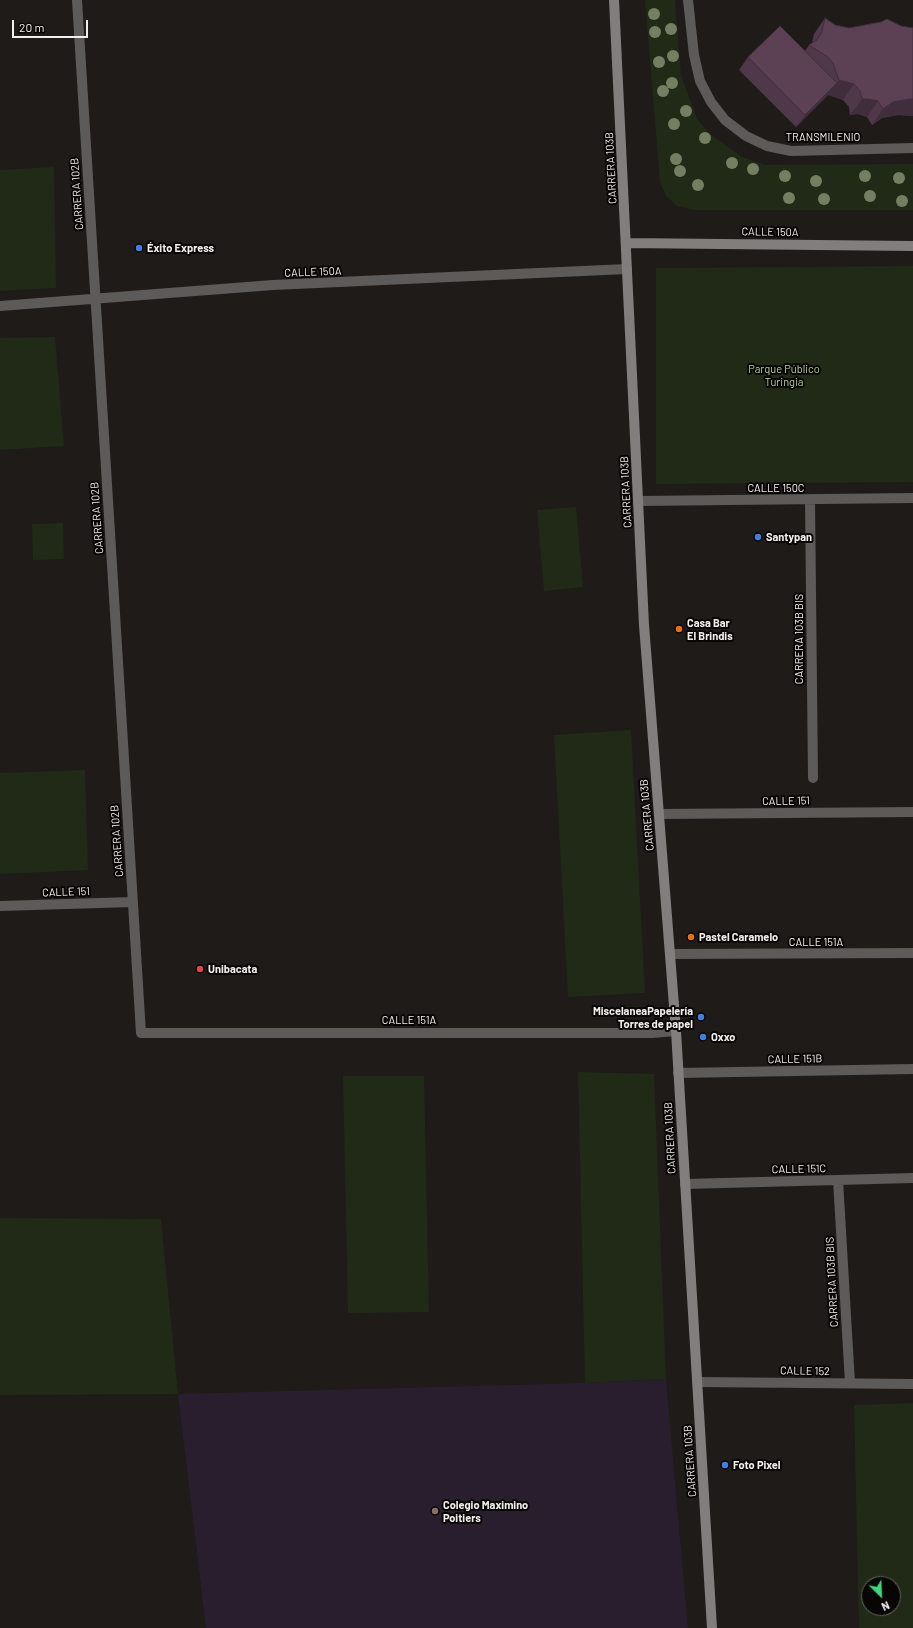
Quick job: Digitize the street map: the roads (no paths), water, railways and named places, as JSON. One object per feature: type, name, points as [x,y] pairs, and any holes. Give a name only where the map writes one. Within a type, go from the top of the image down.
[{"type":"street","name":"CARRERA 102B","points":[[77,0],[141,1034]]},
{"type":"street","name":"CARRERA 103B","points":[[614,0],[644,625],[676,1031],[712,1628]]},
{"type":"street","name":"TRANSMILENIO","points":[[688,0],[694,55],[700,81],[711,102],[725,120],[746,136],[767,146],[791,151],[913,148]]},
{"type":"street","name":"CALLE 150A","points":[[626,242],[913,246]]},
{"type":"street","name":"CALLE 150A","points":[[0,306],[95,300],[273,285],[628,269]]},
{"type":"street","name":"CALLE 150C","points":[[638,501],[913,498]]},
{"type":"street","name":"CARRERA 103B BIS","points":[[810,500],[812,778]]},
{"type":"street","name":"CALLE 151","points":[[659,814],[913,812]]},
{"type":"street","name":"CALLE 151","points":[[0,906],[133,902]]},
{"type":"street","name":"CALLE 151A","points":[[670,954],[913,953]]},
{"type":"street","name":"CALLE 151A","points":[[141,1034],[652,1033],[676,1031]]},
{"type":"street","name":"CALLE 151B","points":[[678,1074],[913,1069]]},
{"type":"street","name":"CALLE 151C","points":[[685,1184],[913,1178]]},
{"type":"street","name":"CARRERA 103B BIS","points":[[838,1180],[850,1383]]},
{"type":"street","name":"CALLE 152","points":[[697,1382],[913,1384]]},
{"type":"place","name":"Éxito Express","points":[[139,248]]},
{"type":"place","name":"Santypan","points":[[758,537]]},
{"type":"place","name":"Casa Bar El Brindis","points":[[679,629]]},
{"type":"place","name":"Pastel Caramelo","points":[[691,937]]},
{"type":"place","name":"Unibacata","points":[[200,969]]},
{"type":"place","name":"MiscelaneaPapelería Torres de papel","points":[[701,1017]]},
{"type":"place","name":"Oxxo","points":[[703,1037]]},
{"type":"place","name":"Foto Pixel","points":[[725,1465]]},
{"type":"place","name":"Colegio Maximino Poitiers","points":[[435,1511]]},
{"type":"park label","name":"Parque Público Turingia","points":[[784,375]]}]
